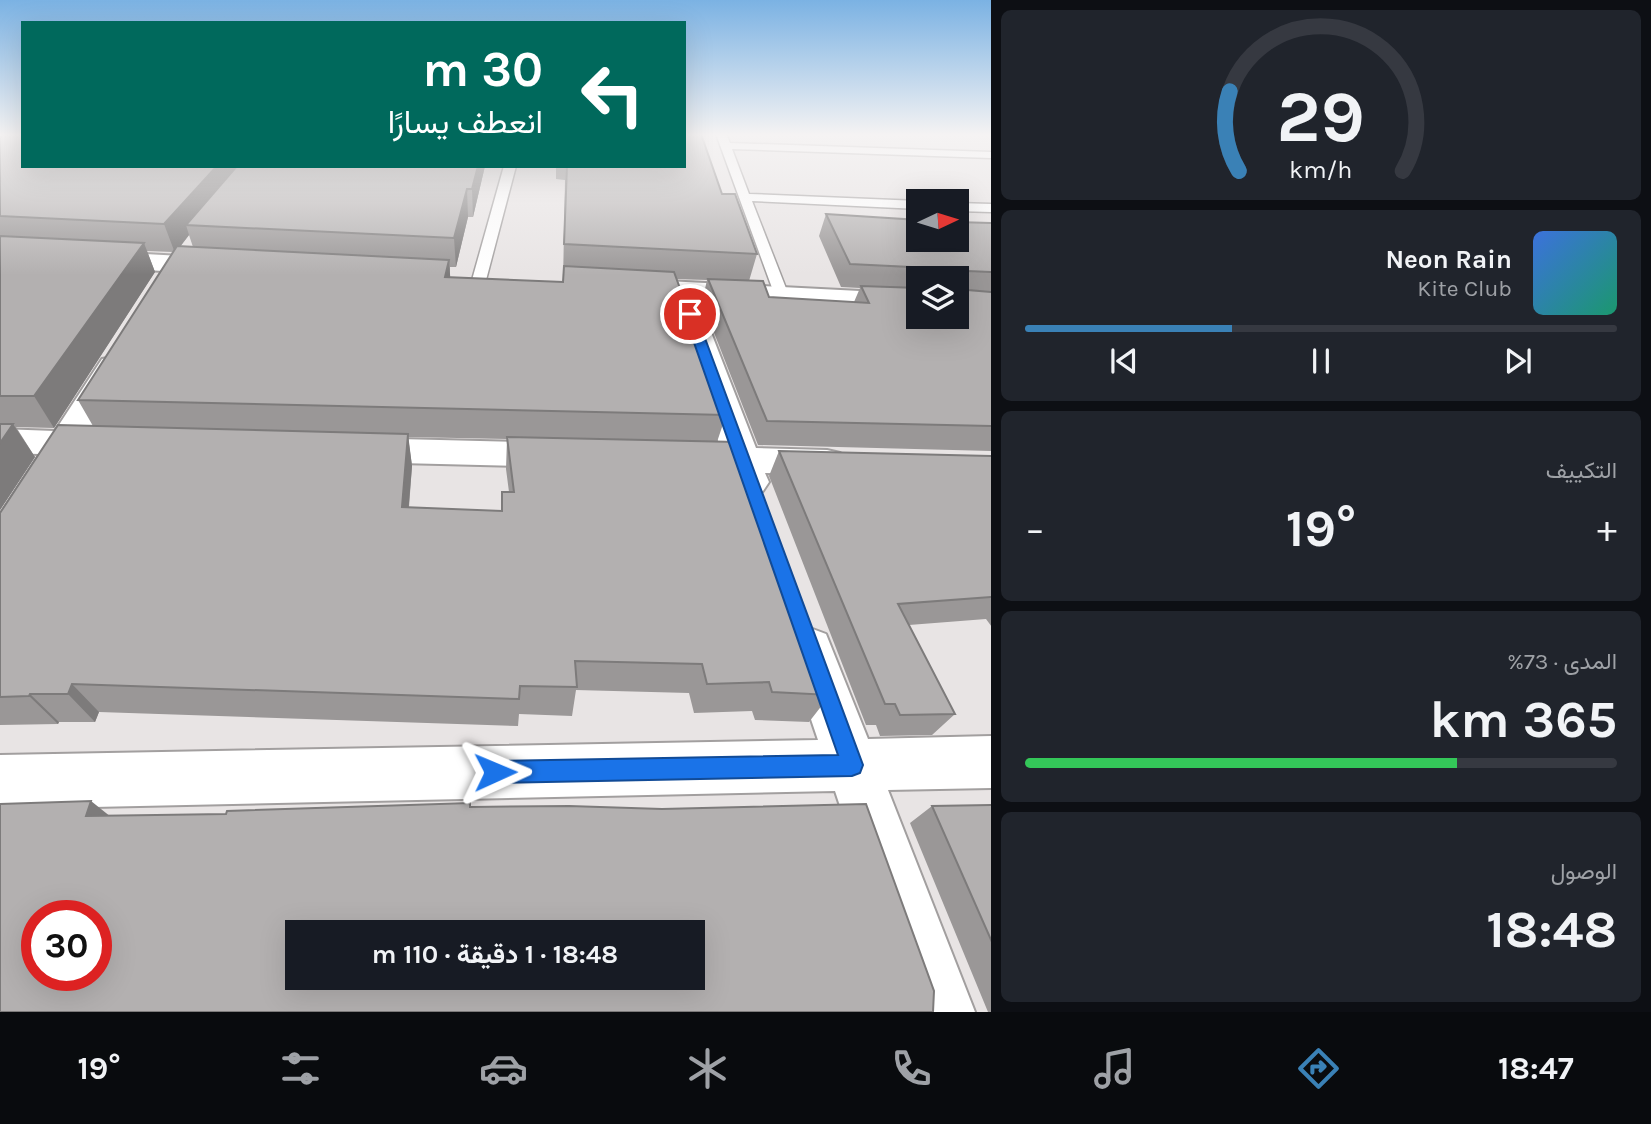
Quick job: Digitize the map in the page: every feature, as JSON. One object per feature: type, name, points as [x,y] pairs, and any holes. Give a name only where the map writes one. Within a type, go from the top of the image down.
[{"type":"street","points":[[0,254],[175,268],[246,267]]},
{"type":"street","points":[[452,279],[506,282]]},
{"type":"street","points":[[600,286],[906,301]]},
{"type":"street","points":[[681,290],[765,523]]},
{"type":"street","points":[[0,548],[128,342]]},
{"type":"street","points":[[0,441],[134,445]]},
{"type":"street","points":[[327,450],[590,456]]},
{"type":"street","points":[[659,458],[853,463]]},
{"type":"street","points":[[797,612],[942,1012]]},
{"type":"street","points":[[0,782],[991,762]]},
{"type":"lane","points":[[479,281],[506,181]]},
{"type":"lane","points":[[739,181],[782,296]]},
{"type":"lane","points":[[745,197],[906,204]]},
{"type":"lane","points":[[970,207],[991,208]]},
{"type":"building","points":[[0,181],[203,181],[164,224],[0,216]]},
{"type":"building","points":[[224,181],[474,181],[472,189],[467,189],[454,238],[186,225]]},
{"type":"building","points":[[566,181],[718,181],[722,194],[735,194],[757,254],[564,244]]},
{"type":"building","points":[[826,214],[906,219],[906,252],[970,252],[970,222],[991,223],[991,272],[969,271],[969,266],[850,264]]},
{"type":"building","points":[[0,236],[144,243],[34,396],[0,396]]},
{"type":"building","points":[[177,246],[449,260],[445,277],[563,282],[564,266],[674,272],[726,415],[78,400]]},
{"type":"building","points":[[708,279],[763,281],[769,297],[869,303],[861,286],[906,288],[906,329],[969,329],[969,290],[991,292],[991,426],[767,421]]},
{"type":"building","points":[[0,424],[13,424],[0,443]]},
{"type":"building","points":[[58,425],[408,434],[402,507],[502,511],[502,492],[514,492],[507,437],[737,442],[830,695],[772,692],[769,682],[707,684],[702,664],[575,661],[577,687],[520,686],[519,699],[72,684],[68,694],[0,697],[0,513]]},
{"type":"building","points":[[779,451],[991,456],[991,597],[898,604],[955,714],[900,715],[895,704],[885,704]]},
{"type":"building","points":[[91,801],[86,816],[226,814],[227,811],[470,803],[470,807],[662,809],[866,804],[934,991],[933,1012],[0,1012],[0,804]]},
{"type":"building","points":[[991,805],[991,940],[932,806]]},
{"type":"route","points":[[495,772],[852,765],[690,314]]}]
